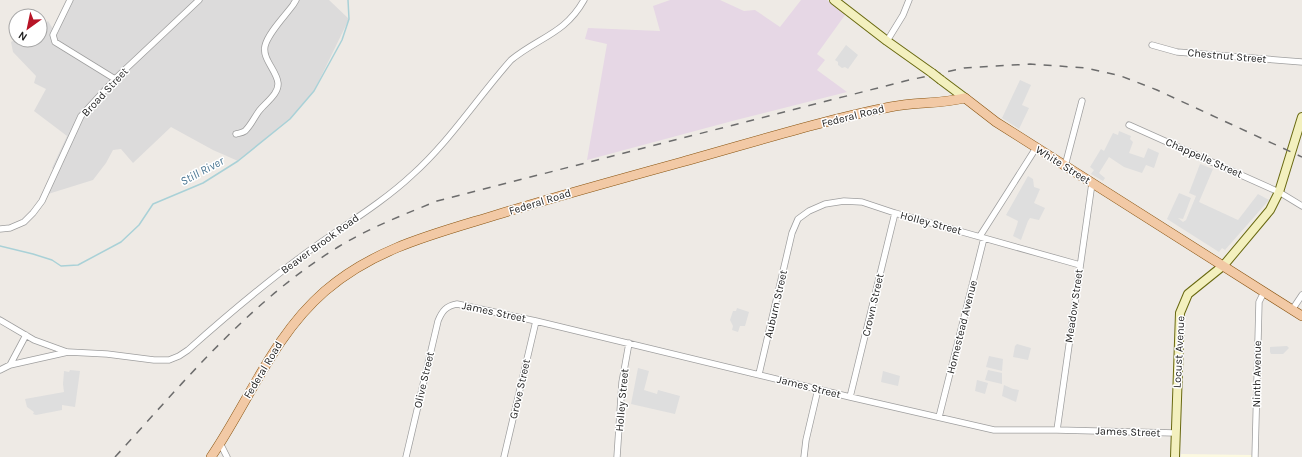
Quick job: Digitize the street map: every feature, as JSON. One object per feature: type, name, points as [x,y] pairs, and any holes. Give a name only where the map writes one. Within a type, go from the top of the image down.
[{"type":"main road","name":"White Street","points":[[965,98],[996,122],[1036,148],[1224,265],[1302,316]]},
{"type":"main road","name":"Federal Road","points":[[211,457],[284,336],[304,311],[325,291],[349,272],[375,256],[404,244],[539,202],[819,124],[892,106],[948,102],[965,98]]},
{"type":"street","points":[[70,0],[53,35],[56,42],[115,79]]},
{"type":"street","name":"Broad Street","points":[[0,229],[10,228],[24,222],[33,213],[42,201],[81,116],[115,79],[199,0]]},
{"type":"street","points":[[236,134],[243,133],[250,126],[260,110],[273,96],[278,86],[278,81],[264,48],[270,34],[290,10],[296,0]]},
{"type":"street","name":"Beaver Brook Road","points":[[0,370],[10,365],[68,352],[107,354],[154,360],[169,360],[179,356],[244,300],[302,255],[396,189],[413,175],[436,151],[487,87],[511,60],[524,49],[561,28],[579,10],[584,0]]},
{"type":"street","name":"White Street","points":[[834,0],[965,98]]},
{"type":"street","points":[[887,41],[903,14],[909,0]]},
{"type":"street","name":"Chestnut Street","points":[[1152,45],[1177,52],[1302,62]]},
{"type":"street","points":[[1065,166],[1082,101]]},
{"type":"street","name":"Locust Avenue","points":[[1175,457],[1180,313],[1184,301],[1192,290],[1224,265],[1270,210],[1279,192],[1302,117]]},
{"type":"street","name":"Chappelle Street","points":[[1129,125],[1279,192],[1302,206]]},
{"type":"street","name":"Homestead Avenue","points":[[939,417],[982,237],[1036,148]]},
{"type":"street","name":"Meadow Street","points":[[1057,430],[1092,183]]},
{"type":"street","name":"Holley Street","points":[[792,233],[798,219],[809,211],[825,204],[844,201],[862,202],[895,213],[1080,265]]},
{"type":"street","name":"Crown Street","points":[[850,397],[895,213]]},
{"type":"street","name":"Auburn Street","points":[[759,374],[792,233]]},
{"type":"street","name":"Ninth Avenue","points":[[1255,457],[1259,302],[1264,292]]},
{"type":"street","points":[[1292,310],[1302,295]]},
{"type":"street","name":"James Street","points":[[448,306],[457,304],[466,305],[994,430],[1175,433]]},
{"type":"street","name":"Olive Street","points":[[406,457],[438,321],[442,312],[448,306]]},
{"type":"street","points":[[0,320],[26,335],[68,352]]},
{"type":"street","name":"Grove Street","points":[[504,457],[536,321]]},
{"type":"street","points":[[10,365],[26,335]]},
{"type":"street","name":"Holley Street","points":[[617,457],[622,382],[629,343]]},
{"type":"street","points":[[804,457],[806,440],[818,389]]},
{"type":"street","points":[[220,443],[226,457]]},
{"type":"shaded area","points":[[67,0],[329,0],[349,19],[314,91],[290,119],[238,161],[213,150],[171,127],[133,163],[121,149],[113,150],[106,163],[93,180],[48,194],[57,172],[52,168],[67,136],[34,111],[46,89],[34,83],[36,76],[13,52],[12,48],[48,48],[48,21],[53,29]]},
{"type":"shaded area","points":[[670,0],[720,0],[744,11],[755,10],[780,27],[801,0],[827,0],[845,15],[817,54],[825,60],[817,70],[847,92],[587,160],[607,44],[585,39],[588,28],[660,31],[653,6]]},
{"type":"shaded area","points":[[846,45],[858,55],[848,69],[845,67],[842,68],[835,60]]},
{"type":"shaded area","points":[[1020,80],[1031,85],[1022,105],[1029,108],[1019,129],[1002,118]]},
{"type":"shaded area","points":[[1119,131],[1131,136],[1130,139],[1133,142],[1129,153],[1144,158],[1148,148],[1159,153],[1154,168],[1146,165],[1142,173],[1124,167],[1109,157],[1099,173],[1105,178],[1103,181],[1091,174],[1094,170],[1090,167],[1101,149],[1104,151],[1113,133],[1118,135]]},
{"type":"shaded area","points":[[1200,164],[1213,169],[1199,202],[1238,220],[1258,194],[1269,200],[1225,250],[1222,248],[1219,252],[1167,219],[1179,193],[1191,198],[1183,219],[1178,218],[1183,222],[1186,220],[1196,196],[1189,193]]},
{"type":"shaded area","points":[[1028,176],[1033,179],[1034,187],[1040,189],[1034,203],[1045,208],[1039,220],[1030,218],[1021,240],[1013,236],[1018,221],[1006,215]]},
{"type":"shaded area","points":[[737,308],[749,312],[745,326],[740,326],[738,332],[732,330],[733,326],[730,320],[733,311],[736,311]]},
{"type":"shaded area","points":[[1017,344],[1031,348],[1028,360],[1013,357],[1015,346]]},
{"type":"shaded area","points":[[1287,346],[1289,348],[1283,354],[1271,354],[1270,352],[1270,347]]},
{"type":"shaded area","points":[[989,356],[1003,359],[1002,371],[986,367]]},
{"type":"shaded area","points":[[638,368],[649,371],[644,390],[657,394],[658,390],[680,396],[675,414],[631,404]]},
{"type":"shaded area","points":[[70,370],[80,371],[75,407],[62,405],[62,410],[36,415],[33,414],[34,412],[27,407],[25,399],[64,392],[64,371],[69,372]]},
{"type":"shaded area","points":[[988,370],[1002,373],[1002,384],[985,380]]},
{"type":"shaded area","points":[[883,371],[900,376],[898,386],[881,382]]},
{"type":"shaded area","points":[[977,380],[988,383],[985,394],[975,391]]},
{"type":"shaded area","points":[[1004,385],[1019,390],[1016,402],[1002,396]]},
{"type":"shaded area","points":[[1181,454],[1252,455],[1252,457],[1181,457]]},
{"type":"waterway","name":"Still River","points":[[0,246],[52,260],[61,266],[78,265],[121,242],[139,225],[153,204],[203,183],[238,161],[290,119],[314,91],[342,40],[349,19],[348,0]]},
{"type":"railway","points":[[115,457],[219,344],[247,317],[306,268],[338,247],[374,228],[437,201],[905,81],[964,68],[1030,64],[1086,68],[1121,76],[1157,90],[1302,157]]}]
